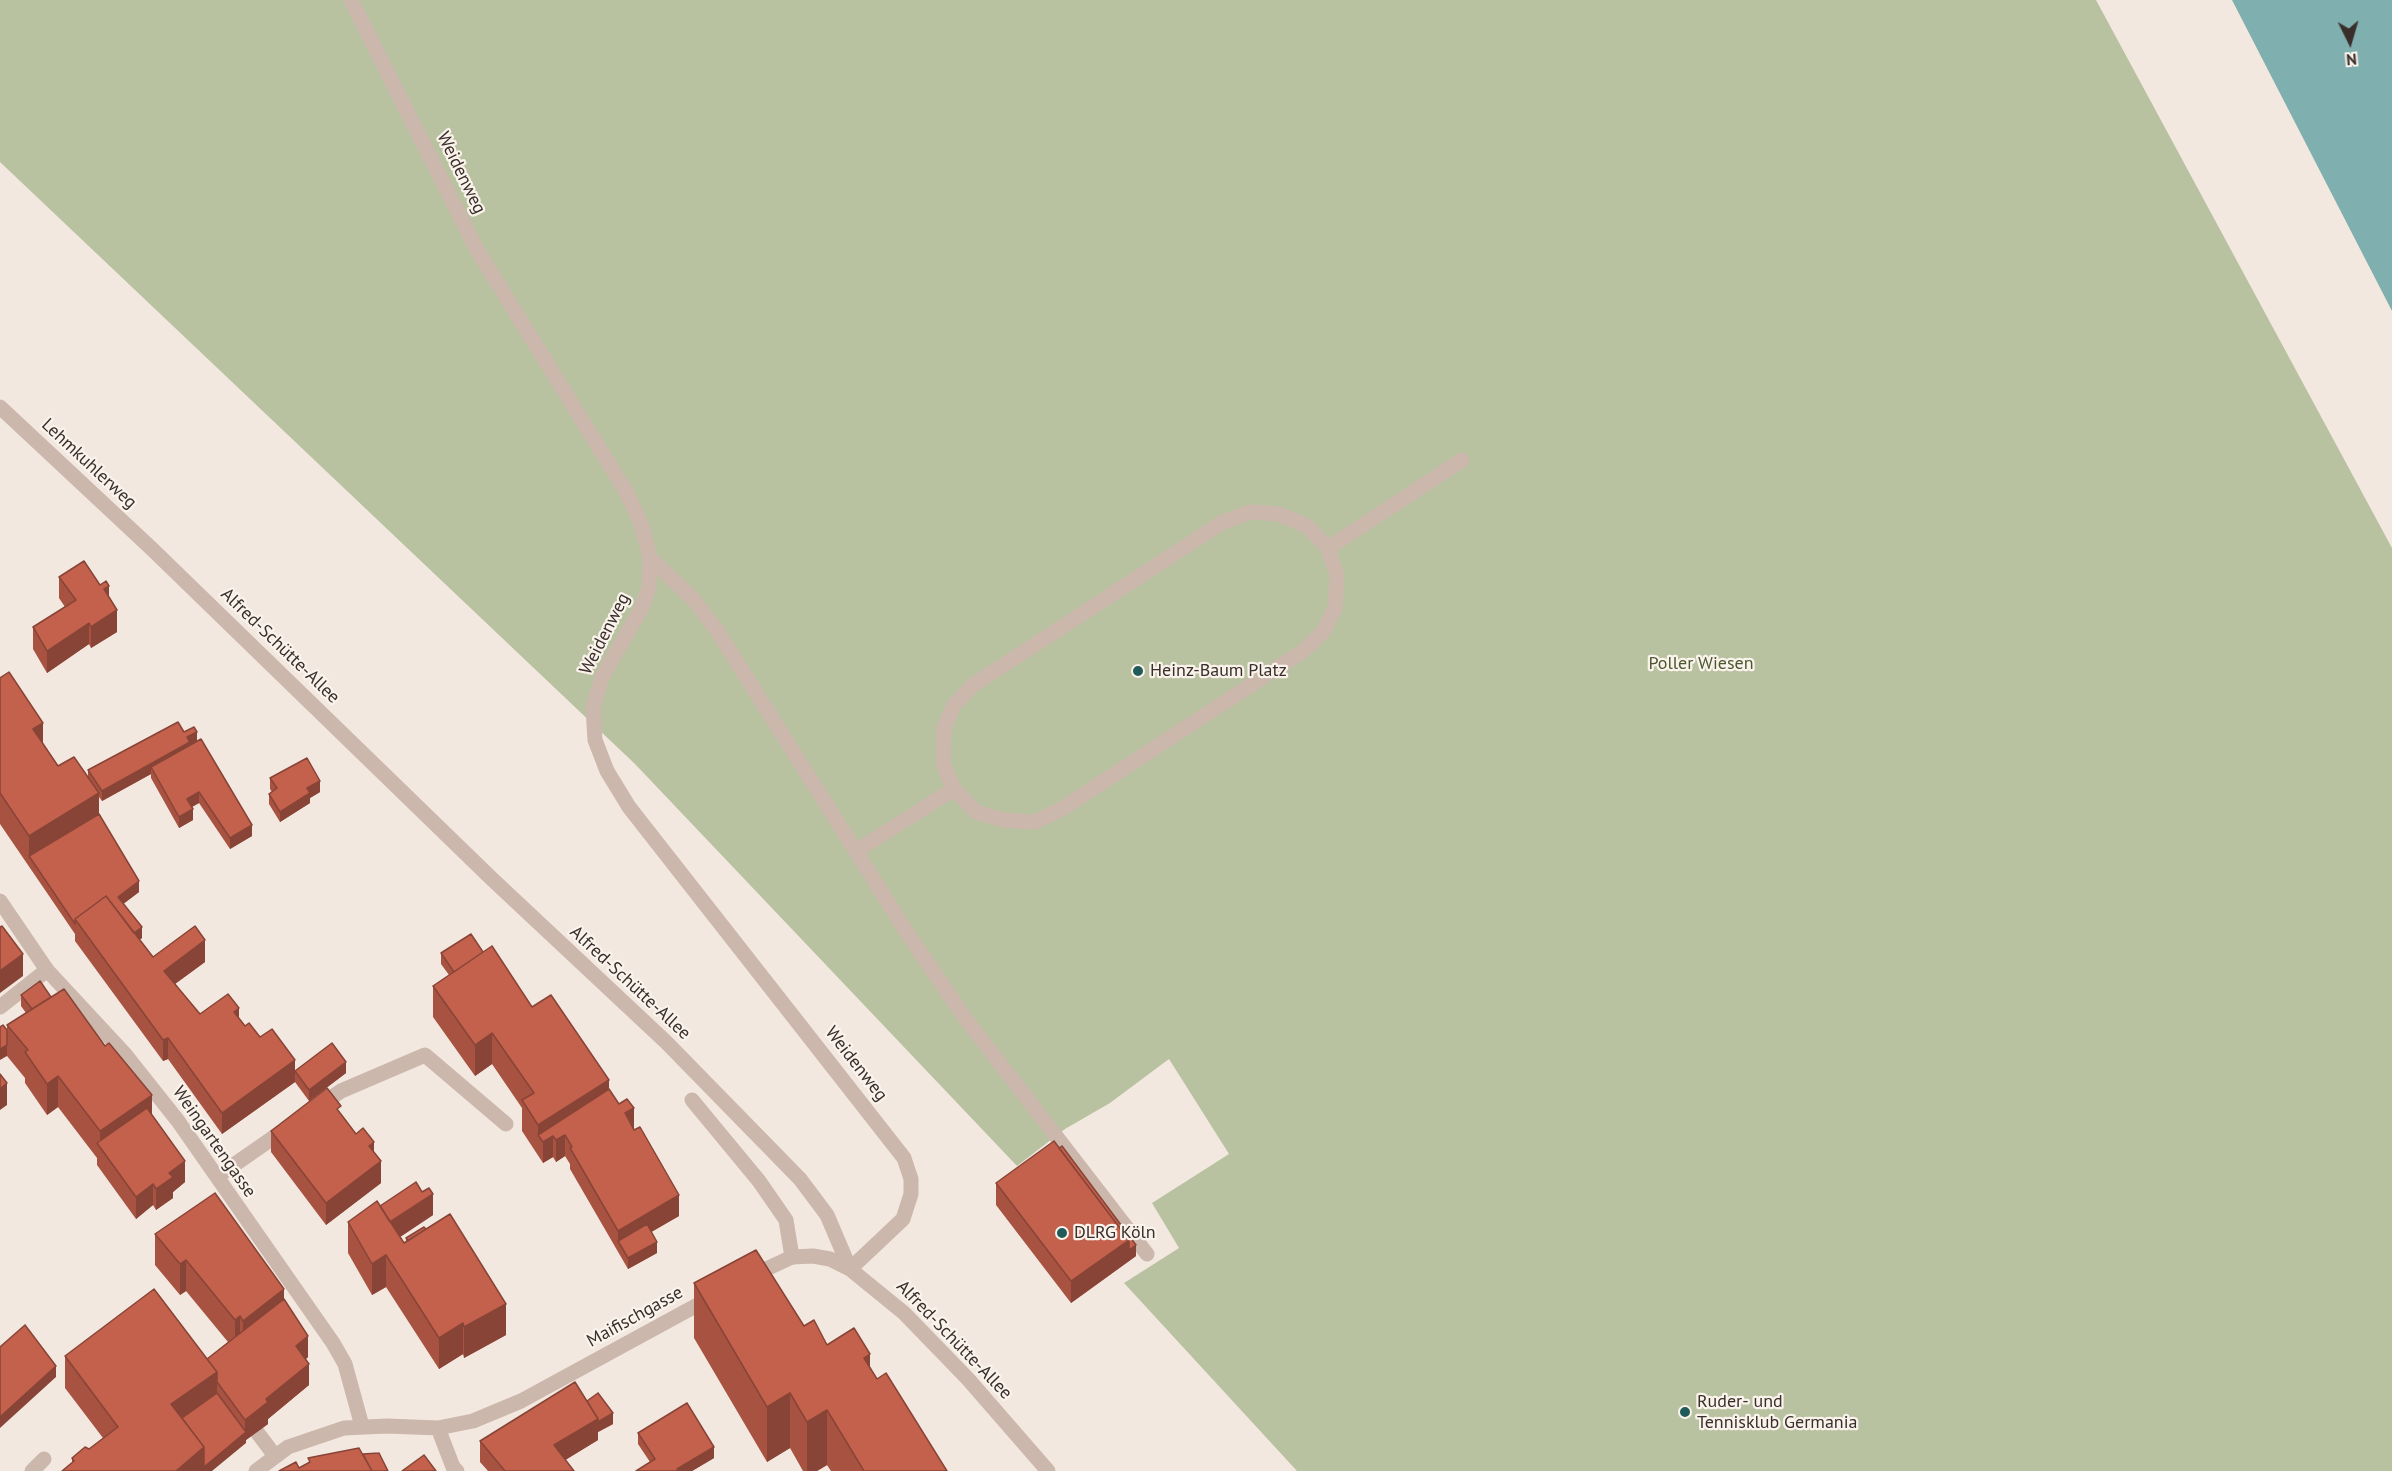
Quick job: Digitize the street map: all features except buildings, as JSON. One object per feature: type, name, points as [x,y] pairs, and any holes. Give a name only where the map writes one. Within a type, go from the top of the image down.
[{"type":"street","name":"Weidenweg","points":[[351,0],[476,248],[627,493],[642,526],[650,558],[649,588],[640,609],[602,677],[593,708],[595,740],[607,771],[629,807],[904,1158],[911,1179],[911,1194],[903,1219],[850,1269]]},
{"type":"street","name":"Lehmkuhlerweg","points":[[0,407],[152,549]]},
{"type":"street","points":[[1328,548],[1462,460]]},
{"type":"street","points":[[1250,512],[1280,514],[1307,526],[1328,548],[1337,576],[1335,608],[1323,632],[1303,651],[1060,810],[1034,822],[1003,820],[976,812],[954,789],[943,764],[944,729],[954,705],[973,685],[1222,522],[1250,512]]},
{"type":"street","name":"Alfred-Schütte-Allee","points":[[152,549],[492,879],[666,1042],[800,1179],[827,1215],[850,1269],[904,1313],[968,1379],[1048,1471]]},
{"type":"street","points":[[650,558],[693,599],[716,629],[965,1018],[1147,1254]]},
{"type":"street","points":[[856,851],[954,789]]},
{"type":"street","name":"Weingartengasse","points":[[0,901],[47,970],[124,1053],[218,1176],[246,1221],[333,1343],[345,1364],[362,1426]]},
{"type":"street","points":[[0,935],[15,924]]},
{"type":"street","points":[[0,1007],[47,970]]},
{"type":"street","points":[[218,1176],[341,1090],[425,1054],[506,1124]]},
{"type":"street","points":[[692,1100],[759,1181],[786,1220],[792,1257]]},
{"type":"street","name":"Maifischgasse","points":[[256,1471],[288,1448],[344,1428],[362,1426],[438,1428],[473,1421],[521,1401],[731,1286],[792,1257],[813,1256],[830,1259],[850,1269]]},
{"type":"street","points":[[438,1428],[453,1467],[457,1471]]},
{"type":"street","points":[[257,1432],[274,1456]]},
{"type":"street","points":[[32,1471],[44,1459]]},
{"type":"green space","name":"Poller Wiesen","points":[[0,0],[2096,0],[2392,548],[2392,1471],[1297,1471],[1124,1283],[1179,1248],[1152,1203],[1229,1154],[1169,1059],[1110,1103],[1065,1129],[1017,1166],[635,764],[0,162]]},
{"type":"water","points":[[2232,0],[2392,0],[2392,311]]},
{"type":"place","name":"Heinz-Baum Platz","points":[[1138,671]]},
{"type":"place","name":"DLRG Köln","points":[[1062,1233]]},
{"type":"place","name":"Ruder- und Tennisklub Germania","points":[[1685,1412]]}]
